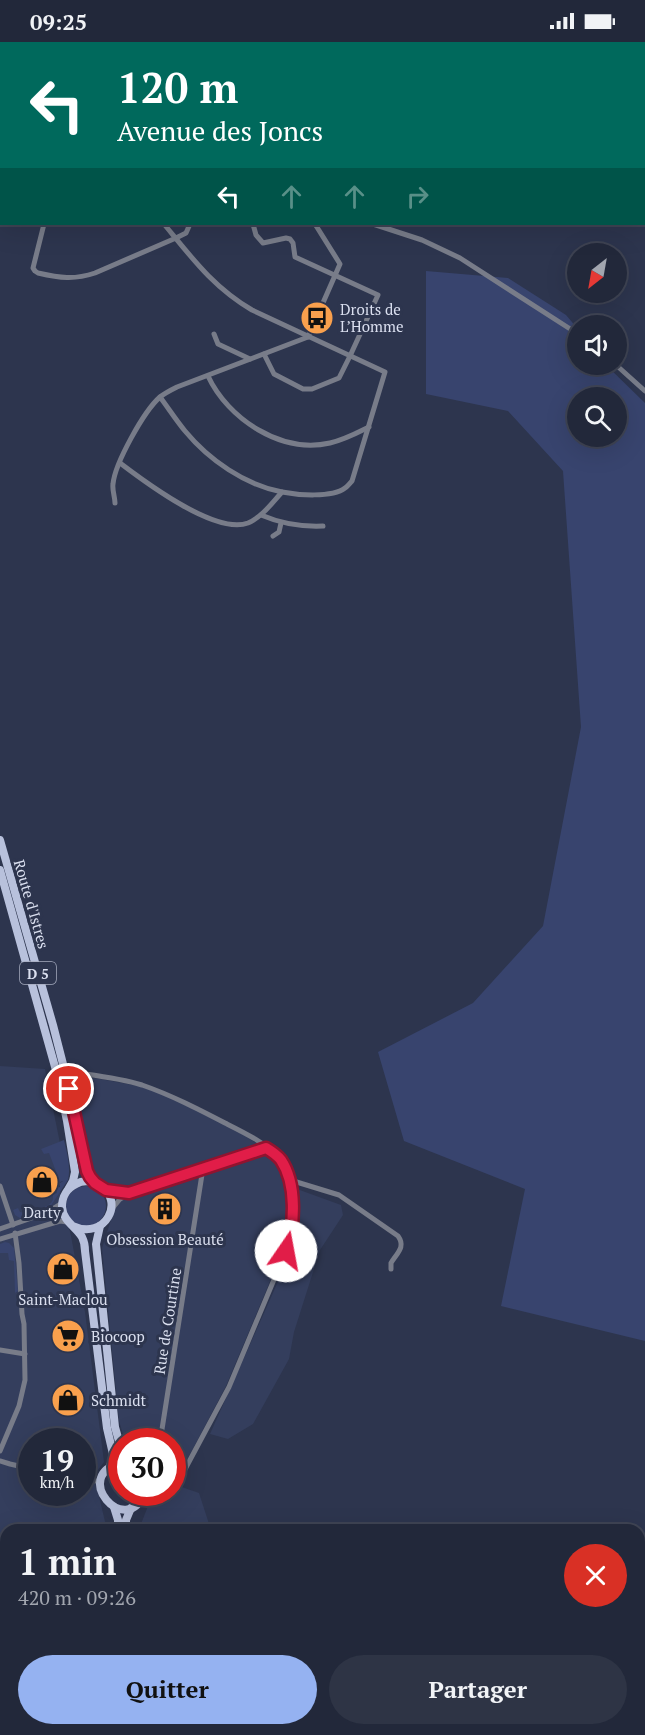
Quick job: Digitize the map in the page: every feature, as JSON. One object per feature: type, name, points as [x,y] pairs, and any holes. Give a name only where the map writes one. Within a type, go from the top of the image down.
[{"type":"main road","name":"Route d'Istres","points":[[0,840],[65,1071],[87,1171],[95,1183]]},
{"type":"main road","name":"Route d'Istres","points":[[0,870],[59,1083],[75,1172],[69,1189]]},
{"type":"main road","points":[[71,1224],[87,1230],[100,1226],[111,1210],[111,1199],[106,1190],[90,1181],[79,1183],[69,1189],[62,1203],[64,1216],[81,1237],[85,1251],[108,1432]]},
{"type":"main road","points":[[100,1226],[96,1244],[115,1428]]},
{"type":"main road","points":[[108,1470],[101,1482],[102,1494],[109,1503],[119,1509],[134,1506]]},
{"type":"main road","points":[[114,1507],[118,1524]]},
{"type":"main road","points":[[126,1524],[131,1508]]},
{"type":"street","points":[[44,225],[33,268],[47,275],[70,278],[95,273],[176,238],[186,233],[190,225]]},
{"type":"street","points":[[160,398],[186,432],[207,453],[237,475],[266,489],[323,494],[338,492],[352,481],[385,372],[233,299],[204,272],[165,225]]},
{"type":"street","points":[[253,225],[256,235],[263,243],[290,239],[293,243],[295,257],[378,295],[339,378],[312,389],[303,388],[274,374],[264,354]]},
{"type":"street","points":[[115,503],[116,496],[113,486],[120,463],[133,434],[160,398],[177,387],[308,336],[340,264],[316,225]]},
{"type":"street","points":[[376,225],[422,240],[460,258],[567,327]]},
{"type":"street","points":[[214,334],[218,344],[250,360]]},
{"type":"street","points":[[627,375],[645,391]]},
{"type":"street","points":[[208,376],[214,389],[238,416],[251,426],[286,442],[328,444],[369,427]]},
{"type":"street","points":[[120,463],[183,505],[216,520],[232,524],[242,525],[250,522],[282,492]]},
{"type":"street","points":[[261,514],[281,523],[302,527],[323,526]]},
{"type":"street","points":[[273,536],[279,532],[281,523]]},
{"type":"street","points":[[65,1071],[140,1084],[180,1100],[240,1131],[266,1148],[280,1159],[290,1180],[293,1216],[286,1251],[229,1387],[186,1467]]},
{"type":"street","points":[[111,1210],[120,1199],[129,1193],[266,1148]]},
{"type":"street","name":"Rue de Courtine","points":[[162,1428],[203,1168]]},
{"type":"street","points":[[290,1180],[339,1195],[398,1236],[402,1241],[402,1248],[391,1263],[391,1269]]},
{"type":"street","points":[[0,1186],[13,1224]]},
{"type":"street","points":[[106,1190],[129,1193]]},
{"type":"street","points":[[0,1229],[46,1213],[62,1203]]},
{"type":"street","points":[[0,1239],[60,1221],[71,1224]]},
{"type":"street","points":[[0,1451],[20,1401],[25,1380],[20,1263],[15,1233]]},
{"type":"street","points":[[0,1350],[25,1354]]},
{"type":"street","points":[[0,1461],[18,1465]]},
{"type":"street","points":[[96,1481],[101,1482]]},
{"type":"shaded area","points":[[426,271],[508,278],[567,316],[567,375],[616,375],[645,403],[645,1341],[501,1306],[525,1189],[404,1141],[378,1052],[473,1003],[543,926],[581,727],[563,471],[508,411],[426,394]]},
{"type":"shaded area","points":[[0,1066],[45,1069],[65,1168],[59,1187],[85,1312],[104,1462],[96,1472],[96,1428],[18,1428],[18,1506],[96,1506],[96,1483],[106,1524],[0,1524]]},
{"type":"shaded area","points":[[83,1076],[139,1086],[180,1101],[264,1148],[278,1161],[284,1178],[289,1218],[286,1239],[279,1260],[226,1386],[186,1462],[186,1428],[121,1428],[119,1421],[102,1248],[117,1201],[91,1169],[74,1083]]},
{"type":"shaded area","points":[[64,1140],[69,1165],[68,1180],[48,1210],[24,1218],[15,1215],[13,1210],[18,1208],[20,1212],[31,1212],[52,1202],[53,1195],[57,1193],[56,1188],[60,1187],[63,1181],[60,1182],[49,1153],[44,1154],[41,1149]]},
{"type":"shaded area","points":[[86,1186],[94,1187],[100,1192],[105,1198],[105,1214],[100,1220],[94,1225],[86,1226],[78,1225],[72,1220],[67,1214],[66,1206],[67,1198],[72,1192],[78,1187]]},
{"type":"shaded area","points":[[297,1189],[341,1205],[343,1215],[320,1250],[294,1332],[289,1359],[253,1424],[228,1439],[210,1434],[293,1248]]},
{"type":"shaded area","points":[[5,1242],[14,1248],[18,1291],[15,1293],[14,1261],[9,1260],[8,1253],[0,1253],[0,1244]]},
{"type":"shaded area","points":[[186,1488],[199,1493],[209,1524],[141,1524],[148,1506],[186,1506]]},
{"type":"place","name":"Droits de L’Homme","points":[[317,318]]},
{"type":"place","name":"Darty","points":[[42,1182]]},
{"type":"place","name":"Obsession Beauté","points":[[165,1209]]},
{"type":"place","name":"Saint-Maclou","points":[[63,1269]]},
{"type":"place","name":"Biocoop","points":[[68,1336]]},
{"type":"place","name":"Schmidt","points":[[68,1400]]},
{"type":"route","points":[[69,1089],[87,1171],[95,1183],[106,1190],[129,1193],[266,1148],[280,1159],[290,1180],[293,1216],[286,1251]]}]
